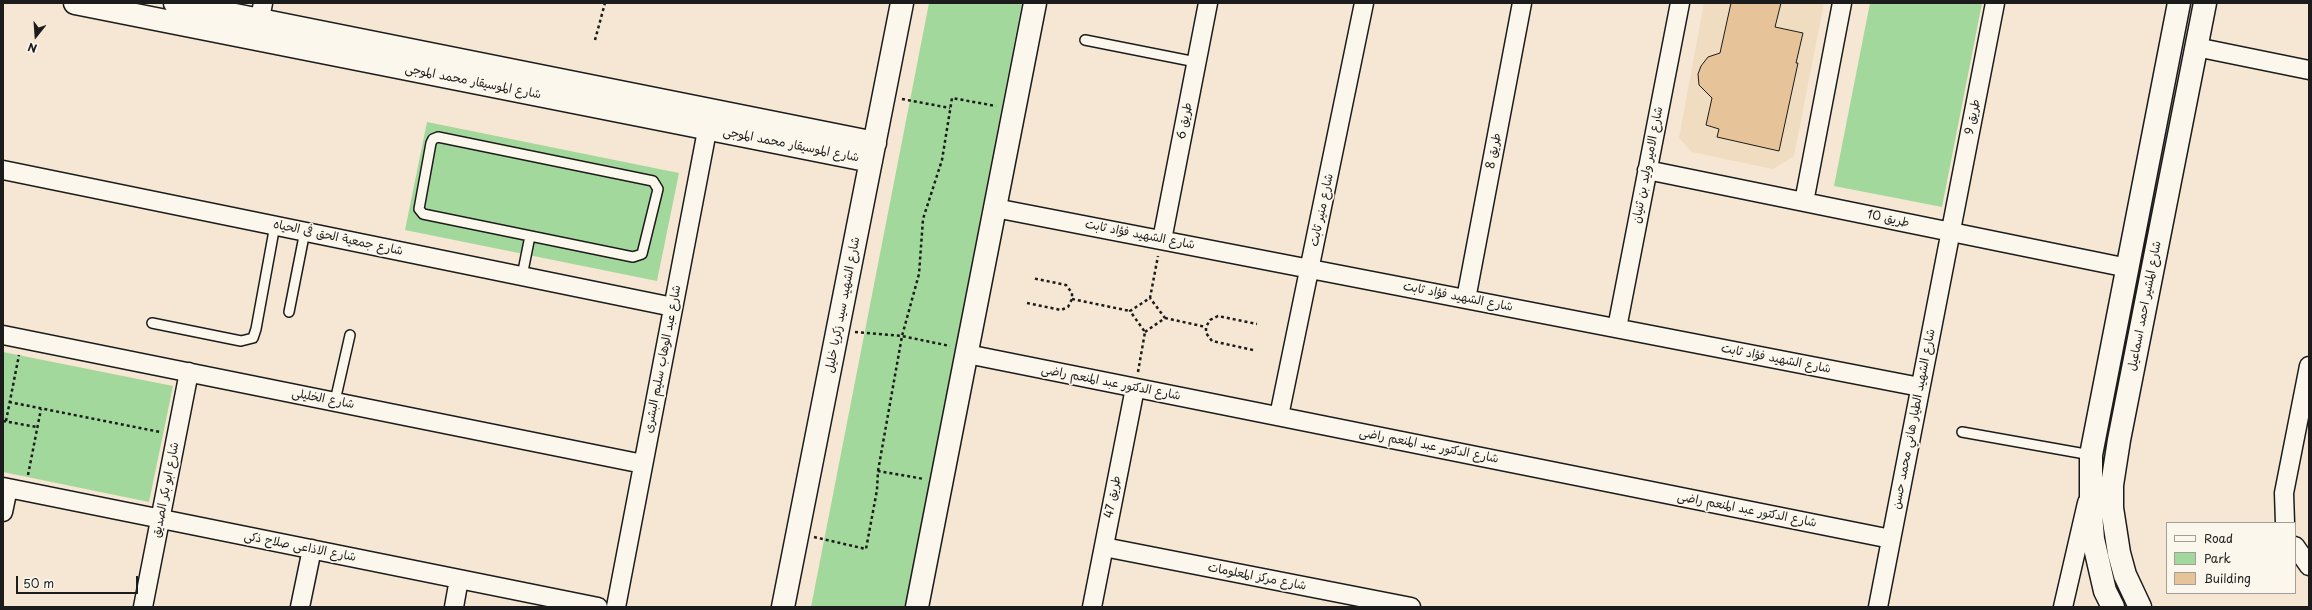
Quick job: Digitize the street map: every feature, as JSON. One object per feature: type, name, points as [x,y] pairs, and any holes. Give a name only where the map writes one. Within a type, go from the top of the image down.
[{"type":"street","name":"شارع الموسيقار محمد الموجى","points":[[75,3],[260,20]]},
{"type":"street","name":"شارع الموسيقار محمد الموجى","points":[[175,3],[260,20],[709,120],[873,152]]},
{"type":"street","name":"شارع الشهيد سيد زكريا خليل","points":[[783,607],[902,3]]},
{"type":"street","points":[[917,607],[1035,3]]},
{"type":"street","name":"طريق 6","points":[[1162,240],[1208,3]]},
{"type":"street","name":"شارع منير ثابت","points":[[1279,416],[1364,3]]},
{"type":"street","name":"طريق 8","points":[[1466,299],[1522,3]]},
{"type":"street","name":"شارع الامير وليد بن ثنيان","points":[[1617,328],[1680,3]]},
{"type":"street","points":[[1804,202],[1842,3]]},
{"type":"street","name":"طريق 9","points":[[1950,232],[1996,3]]},
{"type":"street","name":"شارع المشير احمد اسماعيل","points":[[2113,607],[2105,590],[2096,557],[2091,520],[2091,455],[2179,3]]},
{"type":"street","name":"شارع المشير احمد اسماعيل","points":[[2140,607],[2125,575],[2119,553],[2112,508],[2112,485],[2119,440],[2205,3]]},
{"type":"street","points":[[2196,47],[2309,70]]},
{"type":"street","name":"شارع عبد الوهاب سليم البشرى","points":[[616,607],[709,120]]},
{"type":"street","name":"شارع جمعية الحق فى الحياه","points":[[3,170],[673,307]]},
{"type":"street","name":"طريق 10","points":[[1648,170],[2128,268]]},
{"type":"street","name":"شارع الشهيد فؤاد ثابت","points":[[995,208],[1920,387]]},
{"type":"street","name":"شارع الشهيد الطيار هاني محمد حسن","points":[[1878,607],[1950,232]]},
{"type":"street","name":"شارع الخليلى","points":[[3,334],[643,464]]},
{"type":"street","name":"شارع الدكتور عبد المنعم راضى","points":[[967,352],[1135,388],[1891,539]]},
{"type":"street","points":[[2285,522],[2284,493],[2303,423],[2309,366]]},
{"type":"street","name":"شارع ابو بكر الصديق","points":[[142,607],[189,372]]},
{"type":"street","name":"طريق 47","points":[[1092,607],[1135,388]]},
{"type":"street","points":[[3,512],[12,489]]},
{"type":"street","name":"شارع الاذاعى صلاح ذكى","points":[[12,489],[598,607]]},
{"type":"street","name":"شارع المشير احمد اسماعيل","points":[[2063,607],[2090,489]]},
{"type":"street","name":"شارع مركز المعلومات","points":[[1104,547],[1411,607]]},
{"type":"street","points":[[2296,547],[2309,566]]},
{"type":"street","points":[[300,607],[312,550]]},
{"type":"street","points":[[454,607],[459,579]]},
{"type":"lane","points":[[1085,40],[1196,62]]},
{"type":"lane","points":[[441,137],[649,180],[657,186],[644,251],[640,256],[633,257],[530,236],[420,212],[421,198],[433,139],[441,137]]},
{"type":"lane","points":[[152,323],[241,341],[253,338],[275,225]]},
{"type":"lane","points":[[289,312],[305,232]]},
{"type":"lane","points":[[522,276],[530,236]]},
{"type":"lane","points":[[335,401],[350,335]]},
{"type":"lane","points":[[1962,432],[2091,455]]},
{"type":"path","points":[[595,40],[605,3]]},
{"type":"path","points":[[884,95],[950,108]]},
{"type":"path","points":[[798,534],[866,549],[902,336],[919,274],[923,219],[942,160],[952,98],[1014,110]]},
{"type":"path","points":[[1130,311],[1150,298],[1162,240]]},
{"type":"path","points":[[1027,303],[1061,310],[1068,306],[1072,299],[1072,293],[1066,285],[1032,278]]},
{"type":"path","points":[[1150,298],[1165,318],[1206,327]]},
{"type":"path","points":[[1072,299],[1130,311],[1145,332]]},
{"type":"path","points":[[1253,350],[1212,341],[1206,333],[1206,327],[1210,320],[1218,316],[1257,324]]},
{"type":"path","points":[[1135,388],[1145,332],[1165,318]]},
{"type":"path","points":[[838,329],[902,336],[967,352]]},
{"type":"path","points":[[22,338],[4,421],[38,427]]},
{"type":"path","points":[[9,402],[177,435]]},
{"type":"path","points":[[12,489],[38,427],[42,409]]},
{"type":"path","points":[[878,471],[942,482]]},
{"type":"shaded area","points":[[1704,3],[1824,3],[1794,156],[1773,169],[1692,152],[1679,138]]},
{"type":"green space","points":[[929,3],[1022,3],[905,607],[811,607]]},
{"type":"green space","points":[[1870,3],[1982,3],[1942,207],[1834,186]]},
{"type":"green space","points":[[427,122],[679,173],[657,281],[405,230]]},
{"type":"green space","points":[[3,352],[173,386],[149,502],[3,472]]},
{"type":"building","points":[[1731,3],[1781,3],[1775,27],[1803,33],[1779,151],[1717,137],[1719,129],[1706,125],[1712,98],[1699,85],[1698,74],[1701,66],[1708,57],[1720,53]]}]
